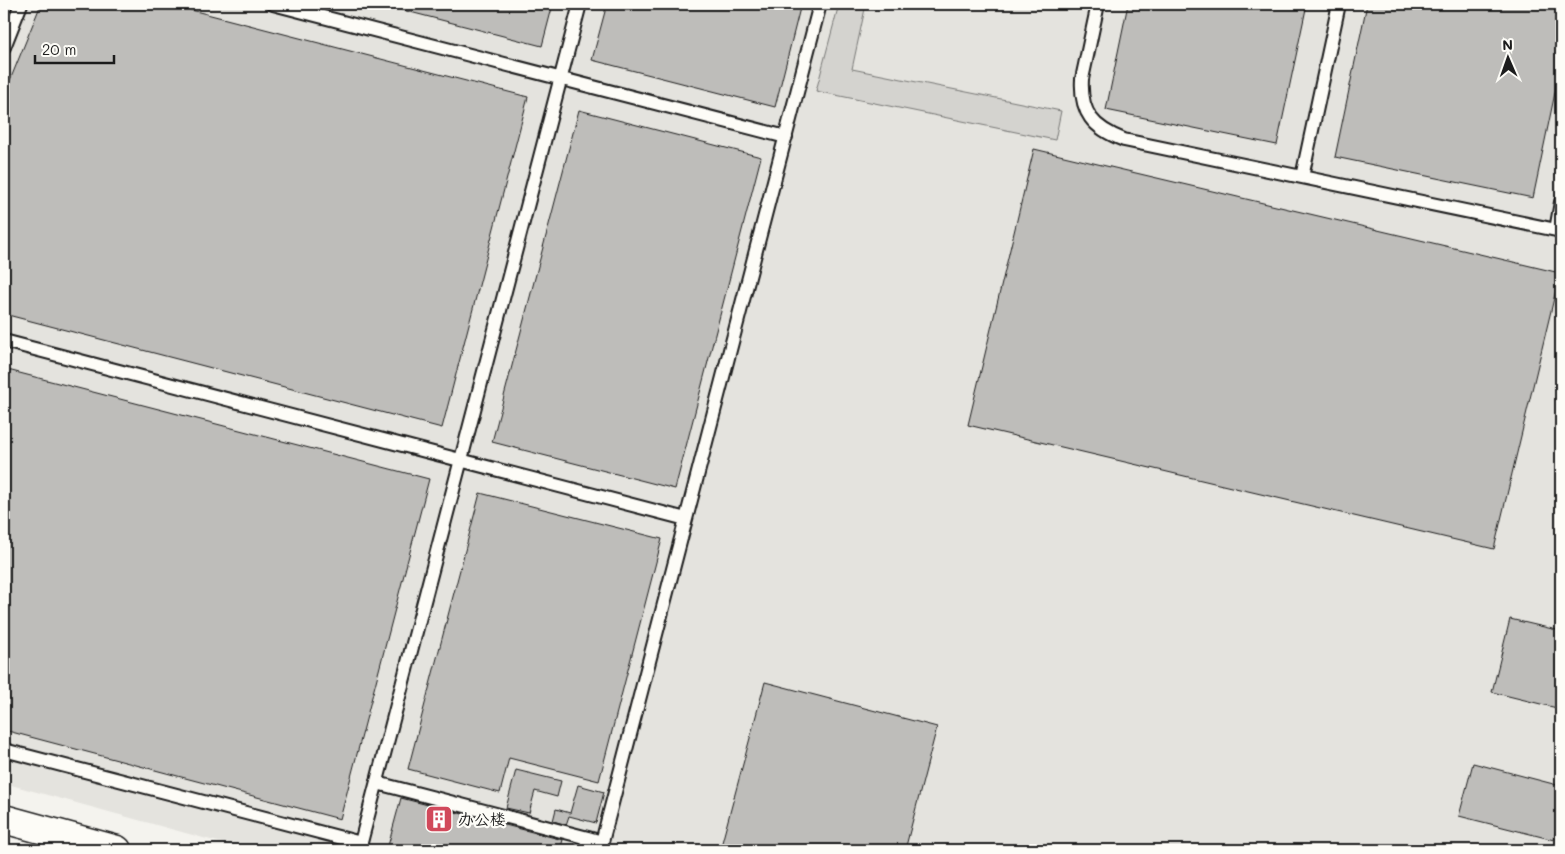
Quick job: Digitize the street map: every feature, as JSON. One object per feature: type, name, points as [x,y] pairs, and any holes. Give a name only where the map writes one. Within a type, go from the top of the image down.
[{"type":"street","points":[[4,819],[117,850]]},
{"type":"lane","points":[[4,47],[21,4]]},
{"type":"lane","points":[[273,4],[786,137]]},
{"type":"lane","points":[[4,750],[360,846],[580,4]]},
{"type":"lane","points":[[377,783],[586,844],[602,842],[820,4]]},
{"type":"lane","points":[[1098,4],[1082,78],[1081,91],[1086,110],[1092,120],[1108,134],[1124,140],[1558,230],[1561,202]]},
{"type":"lane","points":[[1302,177],[1338,4]]},
{"type":"lane","points":[[4,342],[686,519]]},
{"type":"shaded area","points":[[4,4],[1561,4],[1561,850],[247,850],[4,783]]},
{"type":"shaded area","points":[[839,4],[866,4],[852,69],[1061,111],[1055,140],[816,91]]},
{"type":"building","points":[[41,4],[168,4],[528,97],[442,428],[4,314],[4,95]]},
{"type":"building","points":[[379,4],[553,4],[542,46]]},
{"type":"building","points":[[607,4],[801,4],[775,107],[592,60]]},
{"type":"building","points":[[1128,4],[1307,4],[1277,145],[1106,110]]},
{"type":"building","points":[[1367,4],[1561,4],[1561,64],[1533,198],[1335,157]]},
{"type":"building","points":[[579,110],[761,157],[675,489],[492,442]]},
{"type":"building","points":[[1034,149],[1560,273],[1494,549],[968,425]]},
{"type":"building","points":[[4,369],[429,479],[340,819],[4,730]]},
{"type":"building","points":[[480,493],[662,539],[599,781],[509,758],[500,793],[408,769]]},
{"type":"building","points":[[1510,619],[1561,631],[1561,709],[1492,692]]},
{"type":"building","points":[[765,682],[937,727],[905,850],[720,850]]},
{"type":"building","points":[[1473,763],[1561,786],[1561,809],[1554,840],[1459,816]]},
{"type":"building","points":[[516,770],[561,781],[557,797],[535,791],[529,813],[506,808]]},
{"type":"building","points":[[578,785],[604,792],[596,823],[569,816],[566,825],[553,821],[556,809],[570,813]]},
{"type":"building","name":"办公楼","points":[[401,798],[563,840],[560,850],[403,850],[388,846]]},
{"type":"place","name":"办公楼","points":[[439,819]]}]
